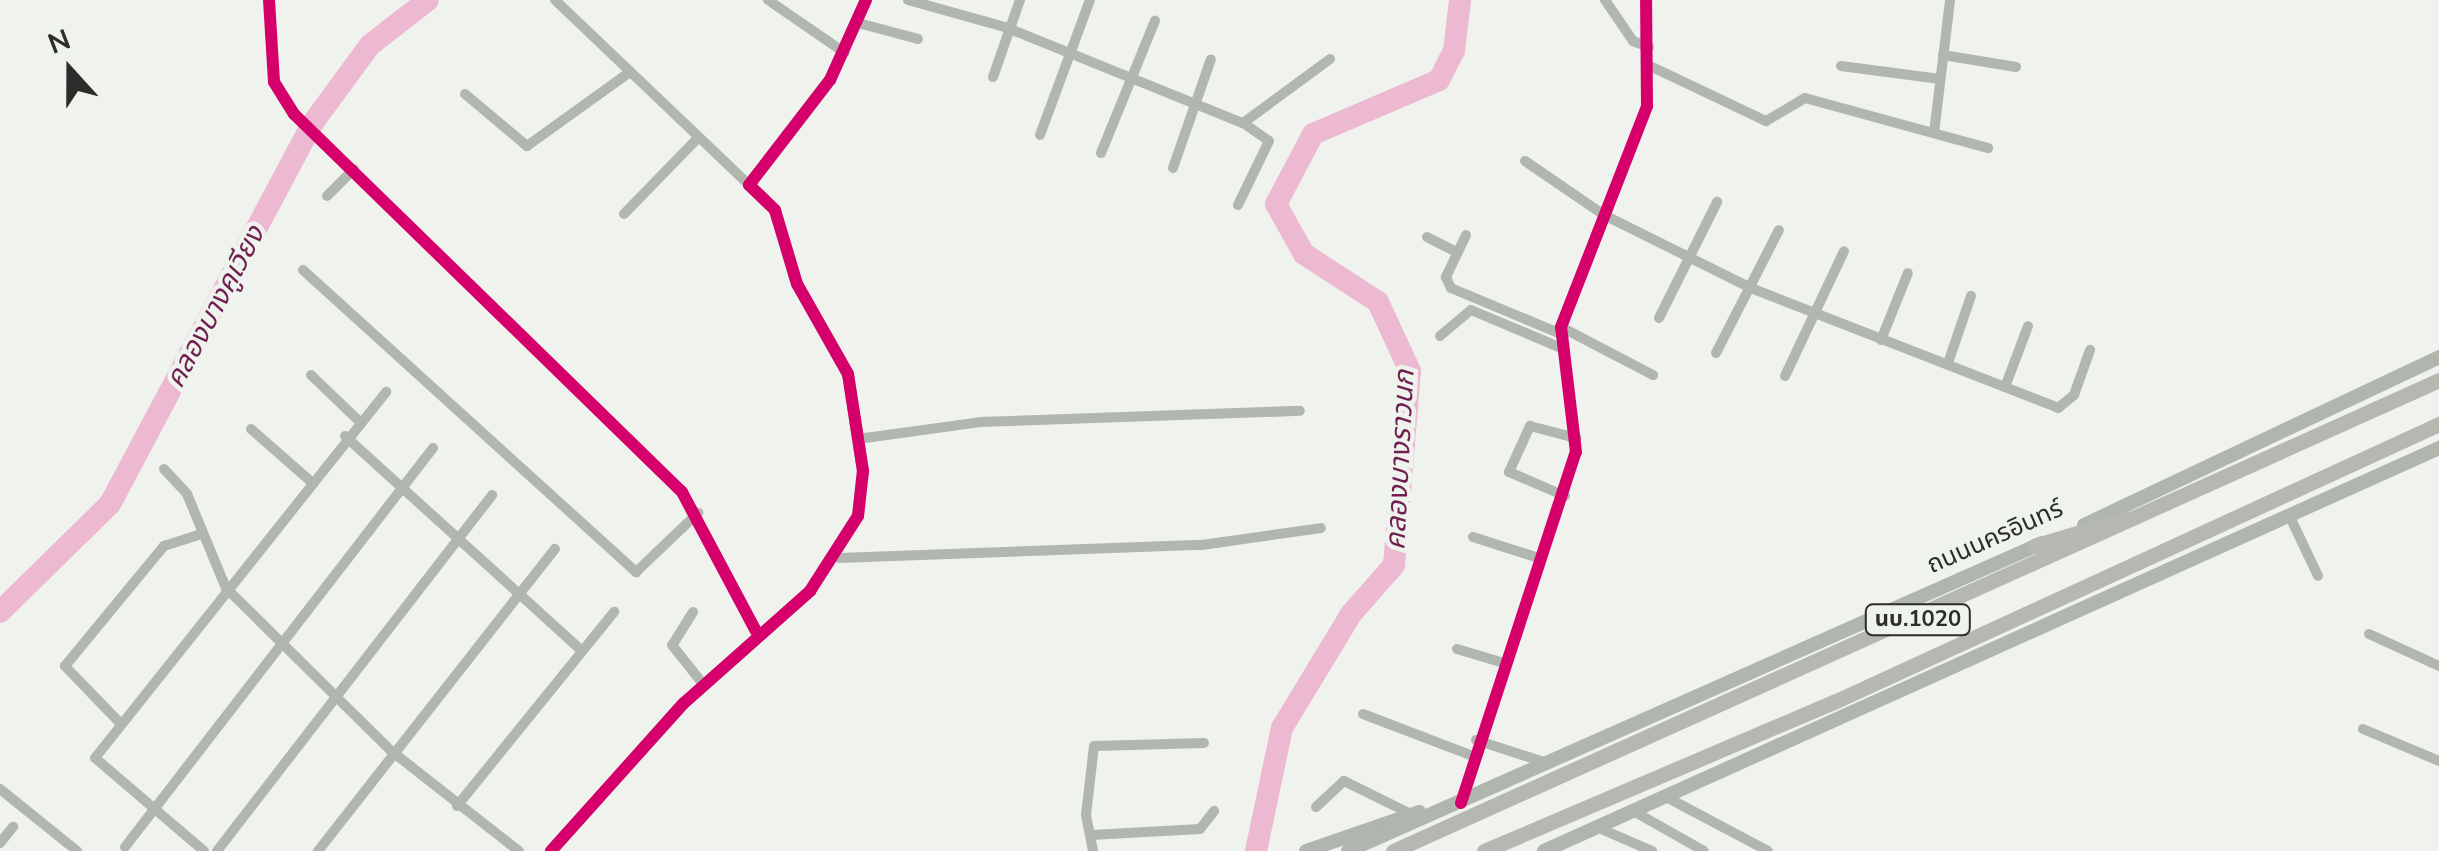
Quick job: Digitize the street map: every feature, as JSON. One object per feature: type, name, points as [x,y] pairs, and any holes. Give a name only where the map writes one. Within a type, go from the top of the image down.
[{"type":"main road","name":"ถนนนครอินทร์","points":[[1348,851],[2034,546],[2439,358]]},
{"type":"main road","name":"ถนนนครอินทร์","points":[[1394,851],[2187,499],[2439,380]]},
{"type":"main road","name":"นบ.1020","points":[[1484,851],[1836,701],[2439,424]]},
{"type":"main road","name":"นบ.1020","points":[[1547,850],[1571,846],[1599,828],[2439,448]]},
{"type":"main road","points":[[2034,546],[2187,499]]},
{"type":"main road","points":[[1306,851],[1411,814],[1458,804]]},
{"type":"street","points":[[269,0],[274,82],[294,114],[698,513],[756,632]]},
{"type":"street","points":[[551,851],[703,684],[840,558],[864,496],[858,440],[841,359],[797,284],[775,210],[555,0]]},
{"type":"street","points":[[768,0],[846,54]]},
{"type":"street","points":[[749,185],[846,54],[866,0]]},
{"type":"street","points":[[908,0],[934,2],[1132,76],[1244,123],[1269,141],[1238,205]]},
{"type":"street","points":[[993,76],[1020,0]]},
{"type":"street","points":[[1040,134],[1090,0]]},
{"type":"street","points":[[1605,0],[1633,41],[1649,47]]},
{"type":"street","points":[[1458,804],[1476,740],[1565,496],[1576,438],[1559,347],[1561,330],[1604,215],[1639,136],[1649,47],[1646,0]]},
{"type":"street","points":[[1934,134],[1950,0]]},
{"type":"street","points":[[1101,153],[1156,21]]},
{"type":"street","points":[[858,23],[918,39]]},
{"type":"street","points":[[1943,55],[2016,66]]},
{"type":"street","points":[[1244,123],[1330,59]]},
{"type":"street","points":[[1173,168],[1211,60]]},
{"type":"street","points":[[1648,64],[1766,121],[1805,98],[1988,148]]},
{"type":"street","points":[[1841,66],[1940,79]]},
{"type":"street","points":[[465,94],[527,146],[630,72]]},
{"type":"street","points":[[624,214],[698,137]]},
{"type":"street","points":[[1524,161],[1604,215],[1750,288],[2005,387],[2064,406],[2090,350]]},
{"type":"street","points":[[327,196],[354,170]]},
{"type":"street","points":[[1660,318],[1717,202]]},
{"type":"street","points":[[1716,353],[1779,230]]},
{"type":"street","points":[[1466,235],[1456,252],[1451,288],[1561,330],[1653,376]]},
{"type":"street","points":[[1427,238],[1456,252]]},
{"type":"street","points":[[1784,376],[1844,251]]},
{"type":"street","points":[[304,270],[630,568],[643,571],[698,513]]},
{"type":"street","points":[[1881,340],[1908,273]]},
{"type":"street","points":[[1948,363],[1971,296]]},
{"type":"street","points":[[1440,336],[1471,310],[1559,347]]},
{"type":"street","points":[[2005,387],[2028,326]]},
{"type":"street","points":[[311,374],[358,420]]},
{"type":"street","points":[[204,851],[98,768],[119,722],[309,480],[386,392]]},
{"type":"street","points":[[858,440],[980,422],[1300,411]]},
{"type":"street","points":[[1565,496],[1509,472],[1530,426],[1576,438]]},
{"type":"street","points":[[251,429],[309,480]]},
{"type":"street","points":[[345,436],[582,652]]},
{"type":"street","points":[[125,846],[277,642],[433,448]]},
{"type":"street","points":[[164,469],[187,494],[226,588],[390,750],[519,851]]},
{"type":"street","points":[[216,851],[330,694],[492,494]]},
{"type":"street","points":[[2290,517],[2318,576]]},
{"type":"street","points":[[840,558],[1202,545],[1322,528]]},
{"type":"street","points":[[119,722],[64,666],[164,546],[202,534]]},
{"type":"street","points":[[1474,537],[1542,559]]},
{"type":"street","points":[[318,851],[390,750],[555,549]]},
{"type":"street","points":[[457,806],[614,612]]},
{"type":"street","points":[[693,612],[672,645],[703,684]]},
{"type":"street","points":[[2369,634],[2439,666]]},
{"type":"street","points":[[1457,649],[1504,664]]},
{"type":"street","points":[[1363,714],[1472,756]]},
{"type":"street","points":[[2362,730],[2439,760]]},
{"type":"street","points":[[1476,740],[1551,764]]},
{"type":"street","points":[[1093,851],[1094,746],[1204,743]]},
{"type":"street","points":[[1316,808],[1344,781],[1411,814]]},
{"type":"street","points":[[0,789],[77,851]]},
{"type":"street","points":[[1668,798],[1768,851]]},
{"type":"street","points":[[1091,835],[1200,829],[1214,810]]},
{"type":"street","points":[[1634,812],[1678,840],[1704,851]]},
{"type":"street","points":[[0,843],[13,826]]},
{"type":"street","points":[[1599,828],[1652,851]]},
{"type":"street","points":[[1670,851],[1678,840]]},
{"type":"waterway","name":"คลองบางคูเวียง","points":[[0,612],[110,504],[312,124],[370,45],[428,0]]},
{"type":"waterway","name":"คลองบางราวนก","points":[[1256,851],[1282,728],[1351,614],[1394,565],[1410,371],[1378,302],[1304,254],[1276,204],[1313,134],[1439,80],[1454,51],[1460,0]]},
{"type":"cycle path","points":[[269,0],[274,82],[294,114],[682,492],[756,631]]},
{"type":"cycle path","points":[[551,851],[684,703],[810,591],[858,516],[863,471],[848,374],[797,284],[775,210],[749,185],[830,80],[866,0]]},
{"type":"cycle path","points":[[1461,803],[1576,452],[1561,327],[1647,106],[1646,0]]}]
